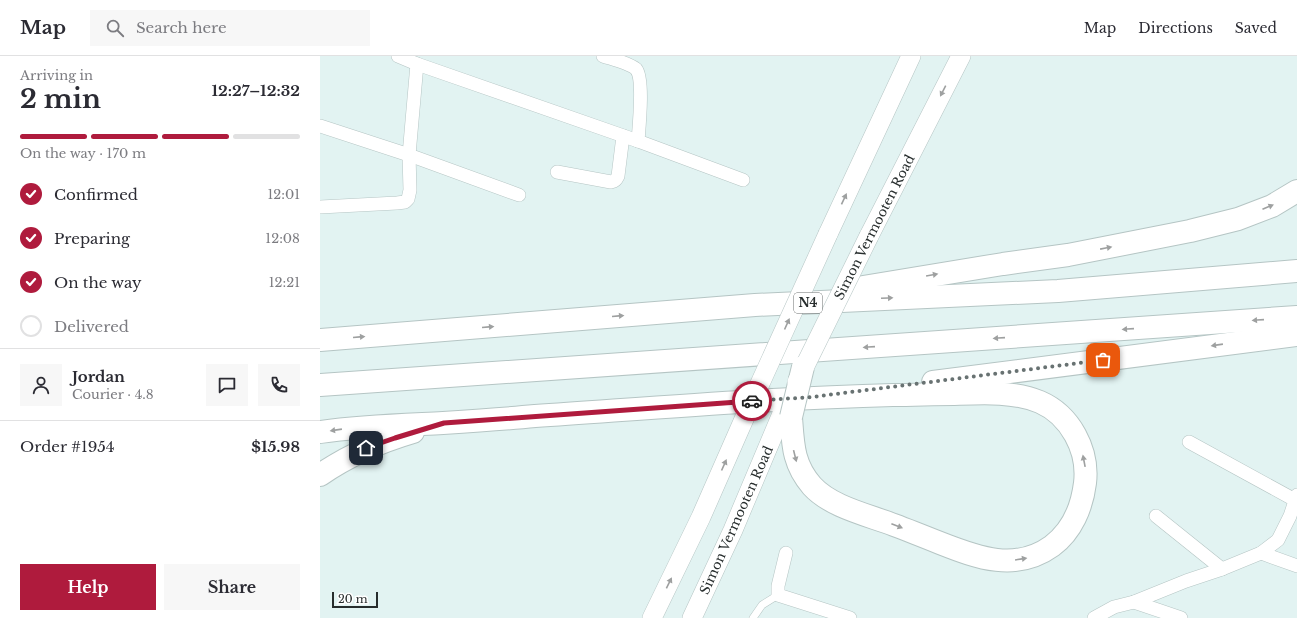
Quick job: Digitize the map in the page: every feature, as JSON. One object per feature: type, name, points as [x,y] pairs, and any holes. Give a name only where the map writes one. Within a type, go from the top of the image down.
[{"type":"highway","points":[[755,306],[1003,264],[1068,255],[1190,231],[1238,219],[1272,206],[1297,191]]},
{"type":"highway","name":"N4","points":[[320,340],[755,306],[1058,291],[1297,271]]},
{"type":"highway","points":[[320,385],[1297,317]]},
{"type":"highway","points":[[812,397],[1297,335]]},
{"type":"highway","points":[[320,432],[353,427],[444,423],[812,397],[984,393],[1012,395],[1041,403],[1056,412],[1071,428],[1081,446],[1085,464],[1085,486],[1080,507],[1072,525],[1060,540],[1042,553],[1022,559],[998,561],[976,557],[852,510],[825,497],[810,484],[799,468],[795,458],[788,413],[804,367]]},
{"type":"highway","points":[[320,475],[342,460],[366,448],[444,423]]},
{"type":"main road","points":[[652,618],[701,517],[828,234],[911,56]]},
{"type":"main road","name":"Simon Vermooten Road","points":[[804,367],[961,56]]},
{"type":"main road","name":"Simon Vermooten Road","points":[[692,618],[788,413]]},
{"type":"street","points":[[398,56],[417,64],[610,130],[743,180]]},
{"type":"street","points":[[604,56],[631,66],[638,74],[640,94],[638,141]]},
{"type":"street","points":[[320,207],[406,202],[410,190],[409,156],[417,64]]},
{"type":"street","points":[[320,126],[519,195]]},
{"type":"street","points":[[557,172],[611,182],[616,180],[618,176],[623,136]]},
{"type":"street","points":[[1094,618],[1114,607],[1134,602],[1261,553],[1278,540],[1290,516],[1296,498],[1189,442]]},
{"type":"street","points":[[1156,516],[1222,569]]},
{"type":"street","points":[[786,553],[778,586],[778,595],[850,618]]},
{"type":"street","points":[[1261,553],[1297,566]]},
{"type":"street","points":[[1134,602],[1181,618]]},
{"type":"lane","points":[[753,618],[762,606],[778,595]]},
{"type":"way so far","points":[[752,401],[812,397],[1103,360]]},
{"type":"route","points":[[366,448],[444,423],[752,401]]}]
